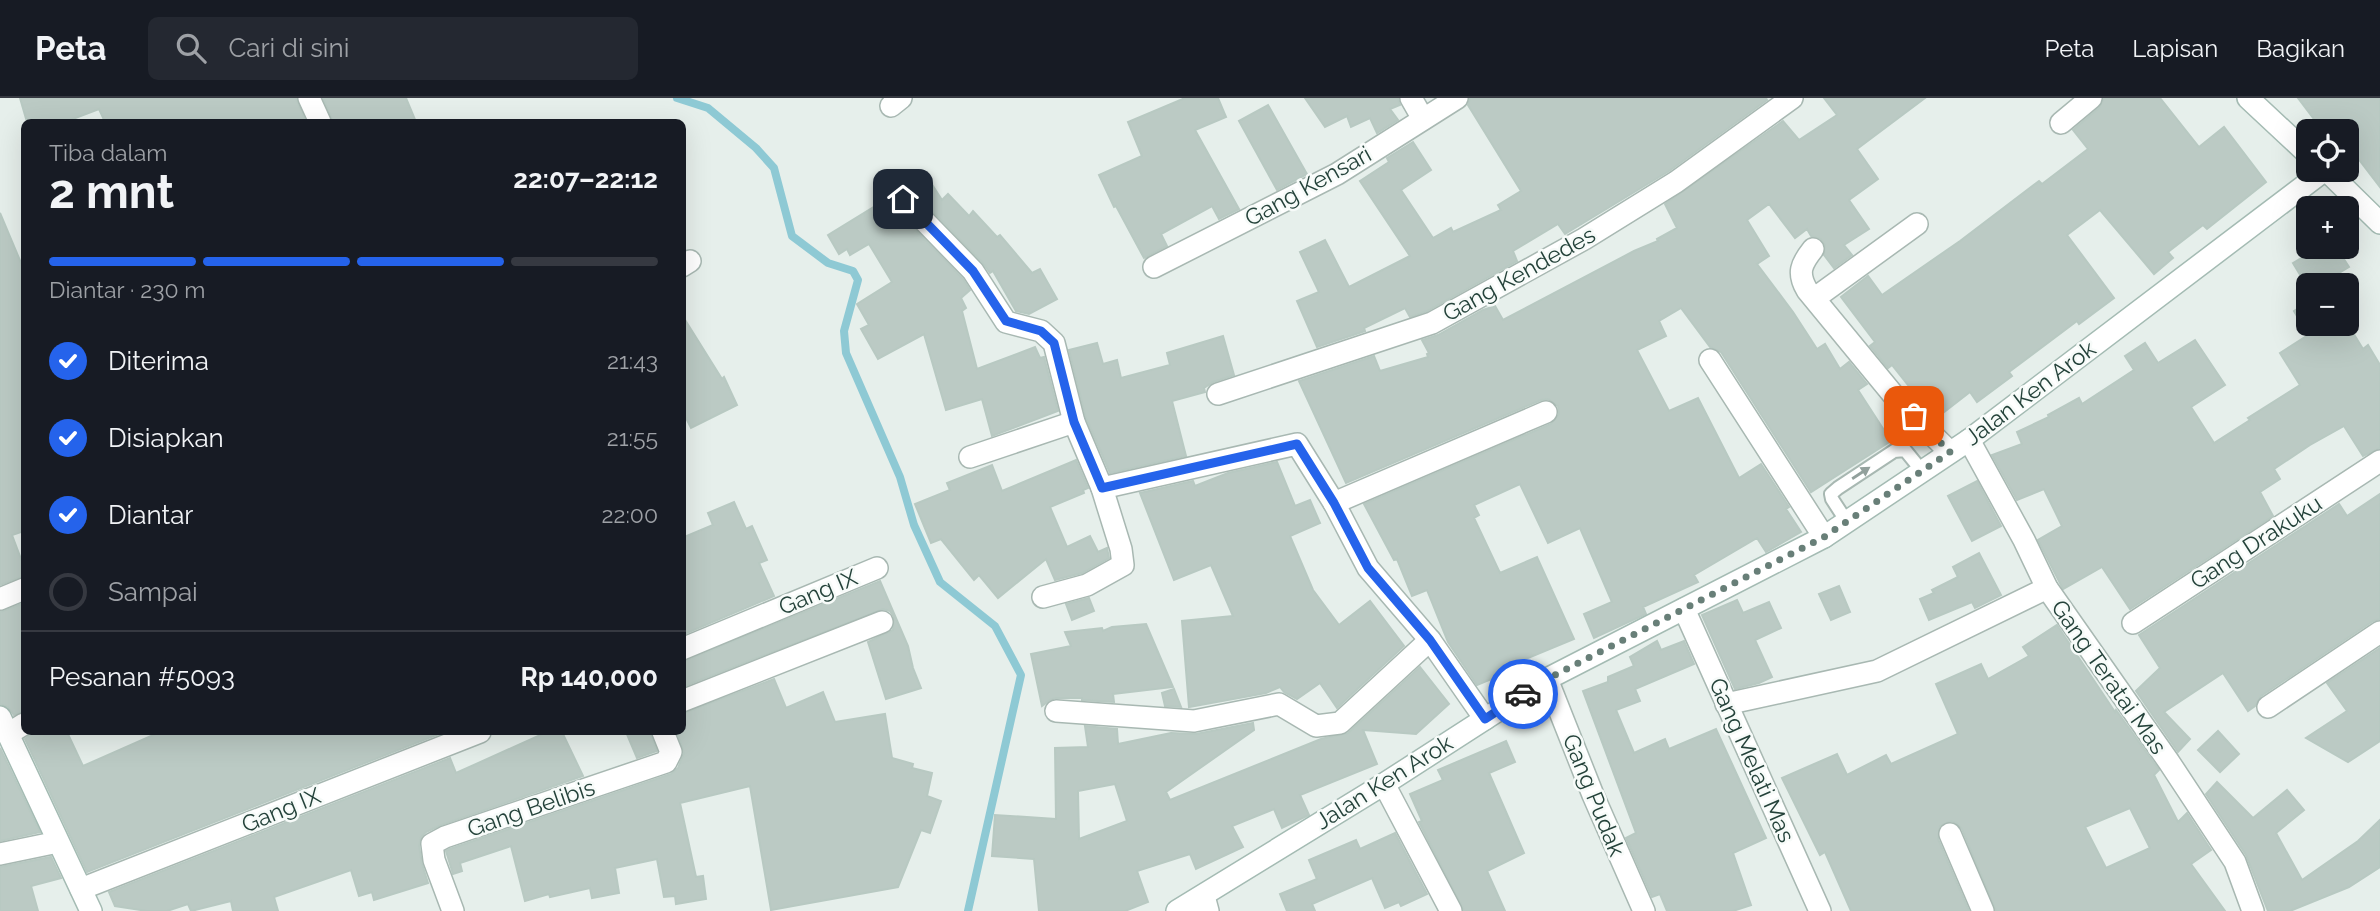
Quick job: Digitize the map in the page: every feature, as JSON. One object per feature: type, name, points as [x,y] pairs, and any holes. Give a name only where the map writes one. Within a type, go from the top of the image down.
[{"type":"street","points":[[309,98],[319,119]]},
{"type":"street","points":[[1411,98],[1423,119]]},
{"type":"street","name":"Gang Kensari","points":[[1154,267],[1337,174],[1457,98]]},
{"type":"street","name":"Gang Kendedes","points":[[1218,394],[1432,323],[1596,232],[1676,182],[1792,98]]},
{"type":"street","points":[[2061,122],[2091,98]]},
{"type":"street","points":[[2248,98],[2296,143]]},
{"type":"street","name":"Jalan Ken Arok","points":[[1177,911],[1206,903],[1384,783],[1547,679],[1824,537],[1969,440],[2310,182]]},
{"type":"street","points":[[2338,182],[2380,223]]},
{"type":"street","points":[[903,199],[973,271],[1006,321],[1041,331],[1054,343],[1074,422],[1102,488],[1121,549],[1123,565],[1087,585],[1043,597]]},
{"type":"street","points":[[1815,298],[1917,224]]},
{"type":"street","points":[[1813,249],[1802,262],[1801,280],[1900,403],[1950,452]]},
{"type":"street","points":[[1710,360],[1824,537]]},
{"type":"street","points":[[1334,503],[1546,412]]},
{"type":"street","points":[[970,457],[1074,422]]},
{"type":"street","name":"Gang Teratai Mas","points":[[1969,440],[2047,588],[2235,862],[2253,911]]},
{"type":"street","points":[[1102,488],[1297,444],[1334,503],[1368,568],[1430,640],[1485,719]]},
{"type":"street","name":"Gang Drakuku","points":[[2133,623],[2380,461]]},
{"type":"street","name":"Gang IX","points":[[686,647],[877,568]]},
{"type":"street","points":[[1726,704],[1877,671],[2047,588]]},
{"type":"street","points":[[0,599],[21,590]]},
{"type":"street","name":"Gang Melati Mas","points":[[1684,609],[1820,911]]},
{"type":"street","points":[[686,699],[882,622]]},
{"type":"street","points":[[2268,707],[2380,632]]},
{"type":"street","points":[[1056,711],[1194,721],[1279,704],[1316,726],[1340,723],[1430,640]]},
{"type":"street","name":"Gang Pudak","points":[[1547,679],[1619,858],[1644,911]]},
{"type":"street","points":[[11,725],[58,842],[91,911]]},
{"type":"street","name":"Gang IX","points":[[81,889],[472,735]]},
{"type":"street","name":"Gang Belibis","points":[[453,911],[432,844],[445,837],[666,762],[671,752],[664,735]]},
{"type":"street","points":[[1384,783],[1451,911]]},
{"type":"street","points":[[1950,834],[1983,911]]},
{"type":"street","points":[[0,854],[58,842]]},
{"type":"lane","points":[[1847,522],[1832,499],[1831,494],[1838,488],[1894,451],[1905,450],[1922,471]]},
{"type":"building","points":[[20,98],[296,98],[305,119],[104,119],[99,109],[73,119],[26,119]]},
{"type":"building","points":[[323,98],[406,98],[415,119],[332,119]]},
{"type":"building","points":[[1185,98],[1218,98],[1226,117],[1195,130],[1239,209],[1219,219],[1212,206],[1161,234],[1167,246],[1144,258],[1099,175],[1142,156],[1128,122]]},
{"type":"building","points":[[1305,98],[1398,98],[1400,105],[1390,109],[1398,120],[1377,133],[1370,118],[1351,127],[1347,116],[1325,127]]},
{"type":"building","points":[[1470,98],[1767,100],[1669,171],[1565,234],[1558,224],[1513,251],[1517,261],[1427,311],[1410,317],[1405,308],[1364,328],[1365,331],[1317,347],[1297,301],[1319,292],[1300,252],[1325,240],[1349,287],[1410,256],[1360,181],[1389,162],[1387,158],[1413,142],[1431,170],[1401,190],[1433,238],[1451,228],[1453,232],[1501,210],[1498,205],[1521,191],[1468,105]]},
{"type":"building","points":[[1824,98],[1925,98],[1857,149],[1878,179],[1849,200],[1869,229],[1844,245],[1852,255],[1834,268],[1824,255],[1825,245],[1821,239],[1811,236],[1807,229],[1795,238],[1769,204],[1747,220],[1769,256],[1757,264],[1817,349],[1825,344],[1840,369],[1849,362],[1867,384],[1858,390],[1891,441],[1811,492],[1721,352],[1710,347],[1681,308],[1659,321],[1666,336],[1637,350],[1669,411],[1698,398],[1739,478],[1761,464],[1789,507],[1786,509],[1801,532],[1766,552],[1757,538],[1694,575],[1698,582],[1643,607],[1646,614],[1594,638],[1584,614],[1612,602],[1580,528],[1548,543],[1520,484],[1474,505],[1479,515],[1474,518],[1500,573],[1537,557],[1574,639],[1509,666],[1511,671],[1477,685],[1448,642],[1427,590],[1412,596],[1397,559],[1394,560],[1364,504],[1551,424],[1559,414],[1558,406],[1548,399],[1541,400],[1346,483],[1299,381],[1374,356],[1380,371],[1428,357],[1429,353],[1422,340],[1438,335],[1495,306],[1503,320],[1658,241],[1657,239],[1677,228],[1665,204],[1783,121],[1799,140],[1837,115]]},
{"type":"building","points":[[2104,98],[2160,98],[2199,147],[2224,127],[2266,182],[2207,229],[2203,225],[2168,252],[2173,258],[2154,274],[2100,210],[2067,235],[2114,298],[2079,324],[2077,321],[2009,372],[2012,376],[1977,402],[1970,392],[1935,419],[1892,365],[1888,368],[1870,346],[1875,342],[1841,297],[1868,276],[1882,295],[1960,241],[2039,181],[2042,184],[2088,149],[2073,130],[2099,108]]},
{"type":"building","points":[[2298,98],[2380,98],[2380,187],[2359,160],[2359,119],[2314,119]]},
{"type":"building","points":[[1268,105],[1307,174],[1277,190],[1239,121]]},
{"type":"building","points":[[924,172],[942,200],[948,194],[969,216],[973,211],[997,237],[1000,235],[1032,273],[1040,269],[1057,299],[1029,314],[1016,311],[993,271],[990,273],[904,184]]},
{"type":"building","points":[[890,197],[894,208],[963,279],[970,290],[961,298],[966,308],[962,311],[977,369],[1035,347],[1040,358],[1044,357],[1058,411],[992,436],[982,399],[946,410],[924,334],[878,359],[861,329],[869,325],[857,304],[892,282],[869,244],[850,255],[847,249],[839,254],[828,235]]},
{"type":"building","points":[[0,213],[21,263],[21,532],[12,535],[21,559],[21,577],[0,585]]},
{"type":"building","points":[[2300,259],[2344,259],[2349,267],[2339,273],[2299,273],[2293,263]]},
{"type":"building","points":[[686,321],[722,379],[724,377],[737,405],[691,428],[686,418]]},
{"type":"building","points":[[1223,336],[1234,375],[1213,382],[1204,388],[1205,392],[1172,401],[1186,456],[1110,473],[1086,418],[1069,350],[1097,343],[1103,364],[1117,360],[1121,378],[1170,365],[1167,353]]},
{"type":"building","points":[[2306,336],[2355,336],[2363,349],[2368,345],[2380,365],[2380,448],[2363,456],[2344,426],[2310,445],[2274,469],[2280,479],[2260,492],[2273,516],[2130,609],[2102,567],[2063,589],[2038,540],[2062,526],[2044,489],[2017,500],[1992,455],[2022,444],[2017,432],[2049,417],[2048,415],[2079,398],[2082,404],[2134,370],[2125,356],[2145,343],[2158,363],[2195,340],[2225,385],[2191,407],[2214,443],[2300,385],[2280,353]]},
{"type":"building","points":[[1076,460],[1088,488],[1083,490],[1084,493],[1050,507],[1067,547],[1090,536],[1098,552],[1107,548],[1109,558],[1082,573],[1055,580],[1046,559],[998,598],[979,575],[974,580],[941,539],[931,543],[915,504],[950,490],[947,483],[992,465],[1002,491]]},
{"type":"building","points":[[1277,462],[1295,506],[1310,500],[1320,523],[1290,536],[1313,590],[1339,625],[1370,601],[1404,646],[1337,708],[1320,683],[1297,699],[1280,687],[1266,693],[1189,707],[1182,621],[1233,616],[1211,565],[1174,580],[1140,493],[1193,481],[1195,486],[1228,473]]},
{"type":"building","points":[[1977,481],[2001,526],[1972,541],[1948,496]]},
{"type":"building","points":[[2380,494],[2380,619],[2373,621],[2261,696],[2248,711],[2223,673],[2164,712],[2190,739],[2178,752],[2136,691],[2160,668],[2139,635],[2339,504],[2347,516]]},
{"type":"building","points":[[734,502],[746,529],[752,526],[767,560],[759,563],[774,596],[686,633],[686,536],[713,525],[708,513]]},
{"type":"building","points":[[1979,553],[2001,595],[1975,608],[1972,602],[1929,620],[1920,599],[1958,577],[1953,567]]},
{"type":"building","points":[[880,581],[908,646],[921,688],[886,699],[868,642],[893,630],[894,617],[890,611],[883,609],[686,685],[686,660]]},
{"type":"building","points":[[1839,586],[1850,612],[1831,620],[1819,594]]},
{"type":"building","points":[[1089,598],[1094,611],[1072,620],[1066,604]]},
{"type":"building","points":[[1737,600],[1743,613],[1769,602],[1781,628],[1755,640],[1772,677],[1735,689],[1702,615]]},
{"type":"building","points":[[21,604],[21,712],[14,715],[8,707],[0,704],[0,612]]},
{"type":"building","points":[[1146,624],[1173,687],[1113,694],[1114,702],[1056,698],[1042,706],[1031,654],[1071,646],[1065,632],[1102,628],[1103,631],[1112,627]]},
{"type":"building","points":[[2057,625],[2115,712],[2116,710],[2159,770],[2154,775],[2178,822],[2187,813],[2211,850],[2191,864],[2225,911],[1996,911],[1962,829],[1951,821],[1940,826],[1938,839],[1969,911],[1851,911],[1825,852],[1820,855],[1782,778],[1837,754],[1847,775],[1886,755],[1891,764],[1958,734],[1936,684],[1981,664],[1988,679],[2029,656],[2023,647]],"holes":[[[2130,808],[2150,848],[2106,868],[2085,827]]]},
{"type":"building","points":[[1657,641],[1661,650],[1684,641],[1694,664],[1635,689],[1640,701],[1616,710],[1634,753],[1665,739],[1669,749],[1716,729],[1766,838],[1733,853],[1751,905],[1733,911],[1667,911],[1660,894],[1652,897],[1626,838],[1636,833],[1583,691],[1608,682],[1608,677],[1634,666],[1630,657]]},
{"type":"building","points":[[2380,648],[2380,741],[2348,762],[2306,738],[2347,711],[2327,683]]},
{"type":"building","points":[[1420,667],[1449,704],[1416,734],[1363,730],[1377,764],[1300,795],[1309,815],[1282,828],[1274,809],[1232,826],[1243,847],[1196,869],[1190,854],[1137,871],[1148,902],[1125,911],[1039,911],[1034,859],[992,856],[995,815],[1056,819],[1055,748],[1088,747],[1085,726],[1117,729],[1118,744],[1171,733],[1196,734],[1253,723],[1254,730],[1166,792],[1170,800],[1321,739],[1348,733]],"holes":[[[1115,784],[1127,821],[1079,839],[1078,791]]]},
{"type":"building","points":[[774,679],[786,708],[823,692],[835,722],[885,714],[892,758],[913,764],[912,768],[932,773],[927,796],[941,801],[930,833],[921,830],[898,887],[771,910],[750,786],[680,803],[696,877],[703,876],[706,899],[676,904],[675,896],[664,897],[657,859],[615,868],[619,893],[592,898],[590,888],[550,897],[549,894],[525,901],[511,846],[460,863],[462,871],[453,874],[446,851],[450,849],[671,774],[678,768],[684,753],[678,735],[686,735],[686,712]]},
{"type":"building","points":[[1174,689],[1181,707],[1165,706],[1162,693]]},
{"type":"building","points":[[2218,731],[2239,754],[2220,772],[2198,750]]},
{"type":"building","points":[[30,735],[68,735],[83,766],[153,735],[436,735],[87,872],[25,739]]},
{"type":"building","points":[[540,735],[563,735],[583,776],[426,832],[421,837],[419,846],[428,883],[374,900],[372,892],[359,896],[351,870],[274,897],[278,911],[233,911],[231,901],[191,911],[188,904],[167,911],[147,911],[115,906],[109,892],[450,758],[456,773]]},
{"type":"building","points":[[627,735],[651,735],[657,751],[637,758]]},
{"type":"building","points":[[1506,741],[1515,762],[1489,773],[1524,853],[1487,871],[1505,911],[1464,911],[1419,822],[1422,821],[1410,794],[1443,780],[1438,770]]},
{"type":"building","points":[[0,748],[40,832],[0,841]]},
{"type":"building","points":[[2217,782],[2253,818],[2287,790],[2304,810],[2276,833],[2302,880],[2358,841],[2380,820],[2380,867],[2349,887],[2290,911],[2268,911],[2246,855],[2206,794]]},
{"type":"building","points":[[1395,833],[1427,894],[1401,906],[1399,902],[1385,908],[1372,878],[1312,904],[1315,911],[1287,911],[1280,894],[1317,879],[1309,860],[1356,840],[1360,849]]},
{"type":"building","points":[[51,857],[61,878],[31,886],[38,911],[0,911],[0,867]]},
{"type":"waterway","points":[[677,98],[708,108],[756,148],[774,168],[792,236],[828,263],[853,271],[858,280],[844,331],[846,353],[900,477],[914,525],[940,582],[995,626],[1021,675],[968,911]]},
{"type":"way so far","points":[[1523,694],[1547,679],[1824,537],[1950,452],[1914,416]]},
{"type":"route","points":[[903,199],[973,271],[1006,321],[1041,331],[1054,343],[1074,422],[1102,488],[1297,444],[1334,503],[1368,568],[1430,640],[1485,719],[1523,694]]}]
